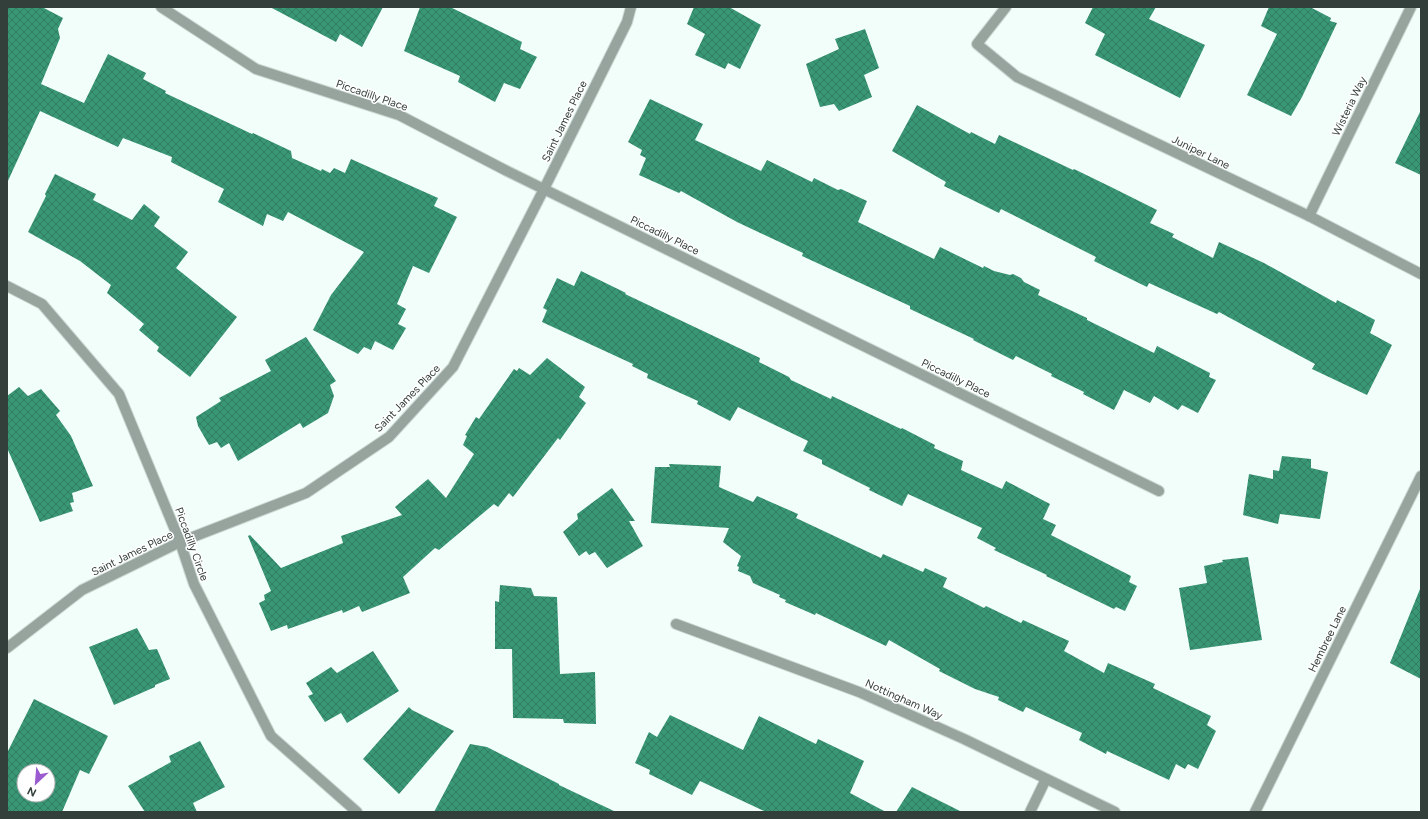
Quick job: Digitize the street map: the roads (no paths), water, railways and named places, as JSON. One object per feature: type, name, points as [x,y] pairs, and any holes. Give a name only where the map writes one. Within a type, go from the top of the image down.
[{"type":"street","name":"Piccadilly Place","points":[[161,7],[256,69],[399,115],[544,189],[1159,491]]},
{"type":"street","name":"Saint James Place","points":[[7,648],[82,590],[180,542],[306,493],[389,437],[453,367],[627,22],[631,7]]},
{"type":"street","name":"Juniper Lane","points":[[1006,7],[977,44],[1017,77],[1309,216],[1421,274]]},
{"type":"street","name":"Wisteria Way","points":[[1309,216],[1411,7]]},
{"type":"street","name":"Piccadilly Circle","points":[[7,286],[42,304],[119,394],[180,542],[194,584],[271,736],[357,812]]},
{"type":"street","name":"Hembree Lane","points":[[1254,812],[1421,476]]},
{"type":"street","name":"Nottingham Way","points":[[676,624],[859,692],[964,739],[1115,812]]},
{"type":"street","points":[[1030,812],[1046,779]]}]
